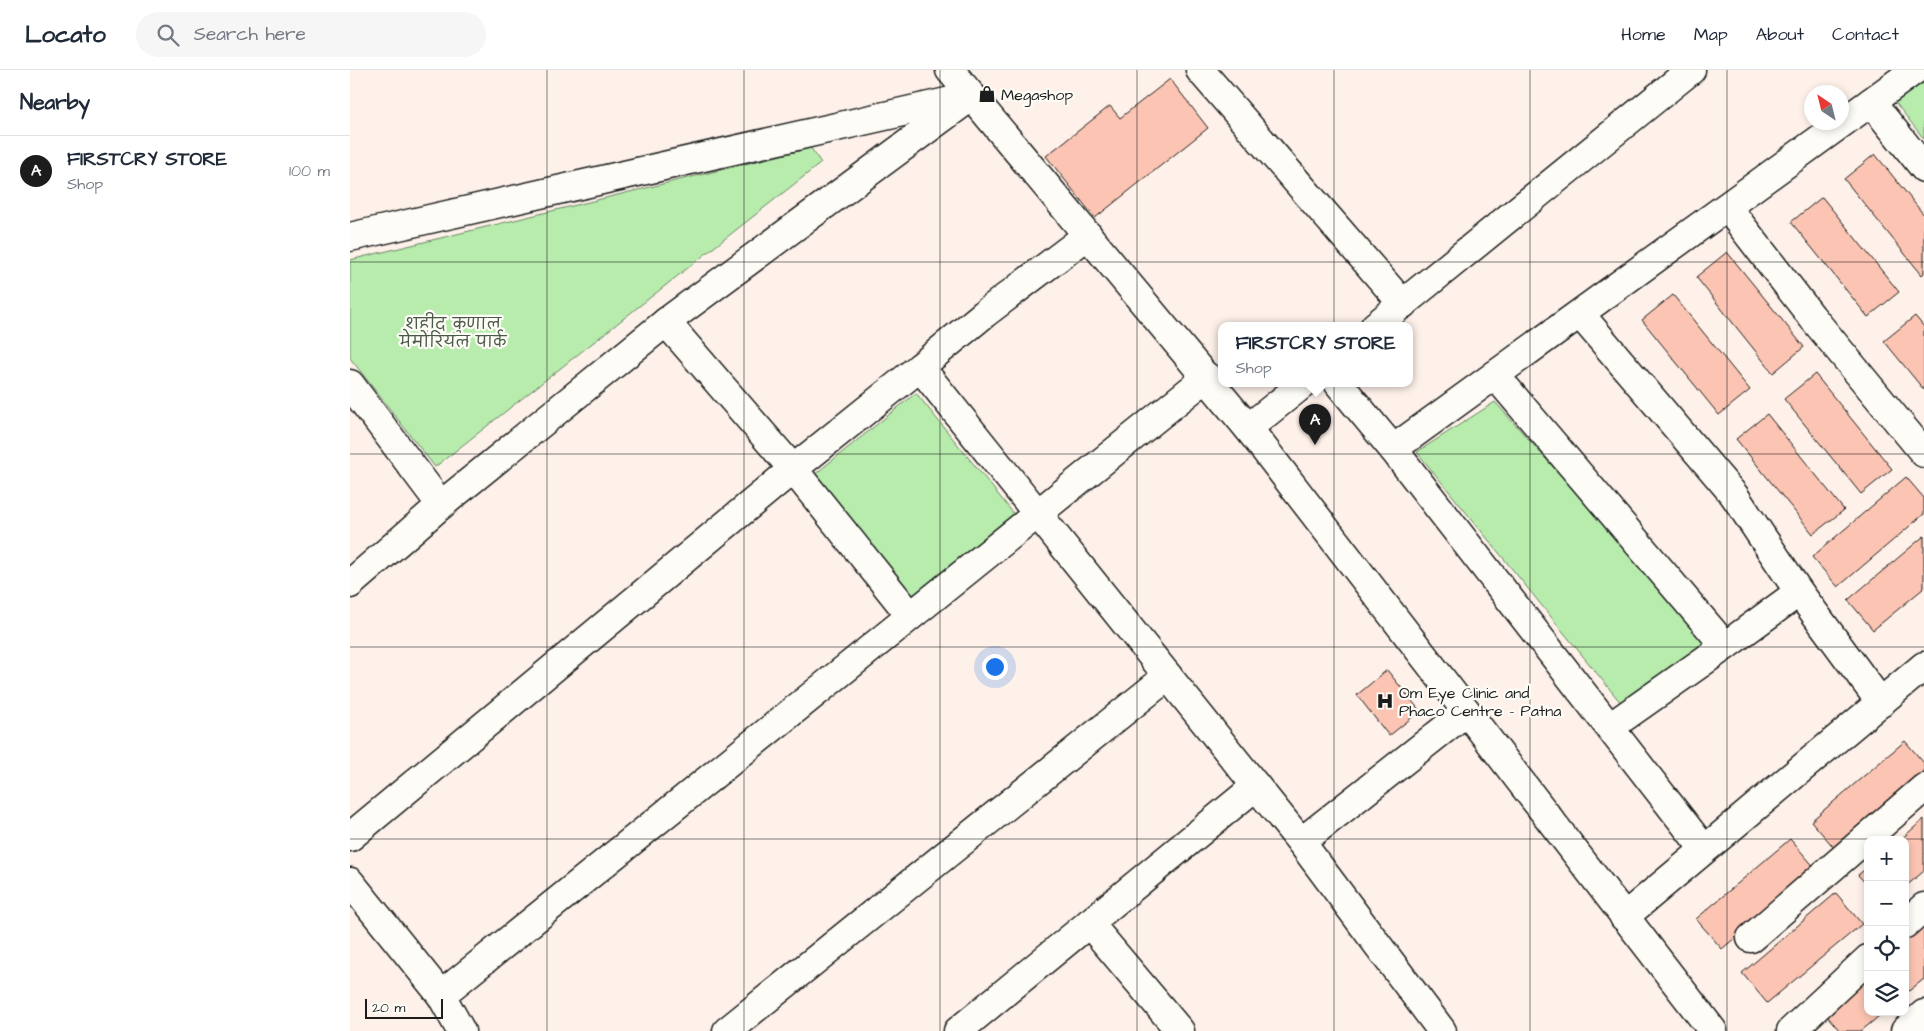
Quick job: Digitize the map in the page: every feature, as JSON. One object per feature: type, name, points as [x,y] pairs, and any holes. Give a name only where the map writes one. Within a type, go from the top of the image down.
[{"type":"street","points":[[950,70],[1248,428],[1713,1031]]},
{"type":"street","points":[[1200,70],[1403,304]]},
{"type":"street","points":[[1380,322],[1691,70]]},
{"type":"street","points":[[1393,449],[1915,70]]},
{"type":"street","points":[[350,237],[972,96]]},
{"type":"street","points":[[350,584],[441,504],[666,322],[972,96]]},
{"type":"street","points":[[1871,102],[1924,168]]},
{"type":"street","points":[[1727,207],[1812,317],[1924,453]]},
{"type":"street","points":[[350,837],[793,469],[984,314],[1088,235]]},
{"type":"street","points":[[1580,314],[1734,495],[1799,592],[1880,703]]},
{"type":"street","points":[[666,322],[793,469],[910,615]]},
{"type":"street","points":[[920,367],[1301,842],[1442,1031]]},
{"type":"street","points":[[1495,375],[1725,646]]},
{"type":"street","points":[[441,995],[1207,377]]},
{"type":"street","points":[[350,384],[441,504]]},
{"type":"street","points":[[1248,428],[1299,387]]},
{"type":"street","points":[[1341,387],[1393,449],[1704,848]]},
{"type":"street","points":[[1610,728],[1799,592]]},
{"type":"street","points":[[1624,917],[1704,848],[1924,666]]},
{"type":"street","points":[[727,1031],[1168,676]]},
{"type":"street","points":[[1301,842],[1466,712]]},
{"type":"street","points":[[958,1031],[1256,786]]},
{"type":"street","points":[[1751,938],[1924,788]]},
{"type":"street","points":[[350,882],[441,995],[461,1031]]},
{"type":"street","points":[[1909,920],[1924,907]]},
{"type":"street","points":[[1089,923],[1180,1031]]},
{"type":"street","points":[[1791,1031],[1864,963]]},
{"type":"street","points":[[1905,1031],[1924,1014]]},
{"type":"green space","points":[[1924,81],[1924,139],[1895,102]]},
{"type":"green space","name":"शहीद कुणाल मेमोरियल पार्क","points":[[811,148],[821,163],[435,467],[350,358],[350,260]]},
{"type":"green space","points":[[916,393],[1014,514],[912,596],[814,475]]},
{"type":"green space","points":[[1495,402],[1709,641],[1621,703],[1417,452]]},
{"type":"building","points":[[1170,79],[1208,128],[1095,218],[1046,156],[1110,106],[1120,118]]},
{"type":"building","points":[[1875,154],[1924,215],[1924,273],[1922,275],[1844,179]]},
{"type":"building","points":[[1822,197],[1899,292],[1868,317],[1791,222]]},
{"type":"building","points":[[1727,252],[1804,347],[1773,373],[1696,277]]},
{"type":"building","points":[[1673,295],[1750,390],[1719,415],[1642,320]]},
{"type":"building","points":[[1915,316],[1924,327],[1924,390],[1884,341]]},
{"type":"building","points":[[1815,374],[1892,469],[1861,494],[1784,399]]},
{"type":"building","points":[[1767,414],[1844,510],[1813,534],[1736,439]]},
{"type":"building","points":[[1906,477],[1924,498],[1924,514],[1838,587],[1812,557]]},
{"type":"building","points":[[1924,536],[1924,588],[1873,630],[1848,600]]},
{"type":"building","points":[[1387,670],[1420,711],[1389,736],[1357,695]]},
{"type":"building","points":[[1905,741],[1924,763],[1924,777],[1837,851],[1811,821]]},
{"type":"building","points":[[1924,819],[1924,871],[1909,884],[1909,836],[1905,836]]},
{"type":"building","points":[[1790,839],[1816,869],[1722,949],[1696,919]]},
{"type":"building","points":[[1864,870],[1864,882],[1858,875]]},
{"type":"building","points":[[1836,893],[1862,924],[1767,1003],[1742,973]]},
{"type":"building","points":[[1924,924],[1924,979],[1909,991],[1909,971],[1909,937]]},
{"type":"building","points":[[1864,974],[1864,1016],[1879,1016],[1861,1031],[1840,1031],[1821,1009]]},
{"type":"place","name":"Megashop","points":[[987,94]]},
{"type":"place","name":"FIRSTCRY STORE","points":[[1315,445]]},
{"type":"place","name":"Om Eye Clinic and Phaco Centre - Patna","points":[[1385,701]]}]
